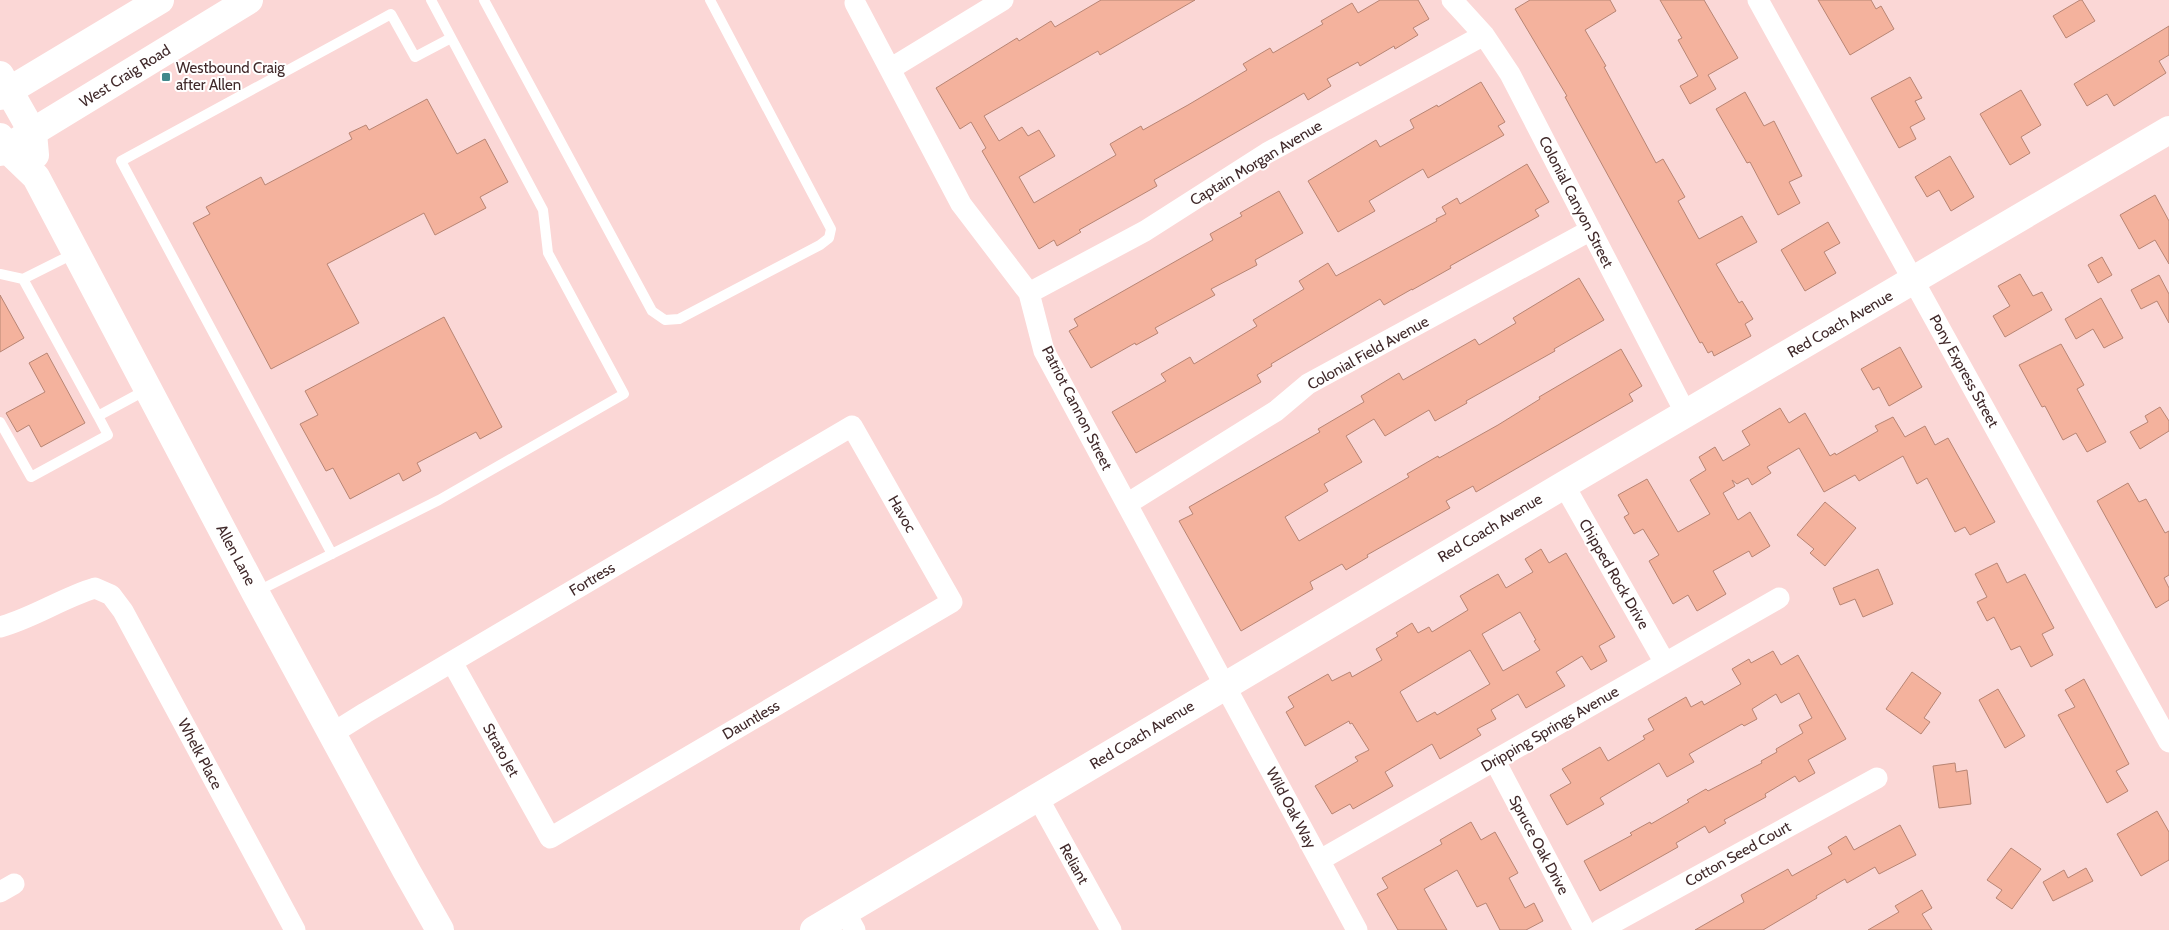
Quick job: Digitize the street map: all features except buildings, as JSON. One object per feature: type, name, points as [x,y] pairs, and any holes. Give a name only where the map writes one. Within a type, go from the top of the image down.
[{"type":"street","points":[[3,87],[160,0]]},
{"type":"street","name":"West Craig Road","points":[[2,146],[33,133],[249,0]]},
{"type":"street","points":[[890,69],[1003,0]]},
{"type":"street","name":"Colonial Canyon Street","points":[[1452,0],[1484,35],[1510,74],[1686,414]]},
{"type":"street","name":"Pony Express Street","points":[[1758,0],[2169,742]]},
{"type":"street","name":"Patriot Cannon Street","points":[[855,3],[961,204],[1029,293],[1044,350],[1225,685]]},
{"type":"street","name":"Captain Morgan Avenue","points":[[1029,293],[1145,230],[1267,153],[1484,35]]},
{"type":"street","name":"Allen Lane","points":[[3,87],[33,133],[36,177]]},
{"type":"street","name":"Red Coach Avenue","points":[[814,930],[850,921],[1038,798],[1225,685],[2169,130]]},
{"type":"street","name":"Allen Lane","points":[[2,146],[36,177],[255,592],[440,930]]},
{"type":"street","name":"Colonial Field Avenue","points":[[1127,504],[1276,412],[1308,384],[1590,230]]},
{"type":"street","name":"Havoc","points":[[852,426],[952,602]]},
{"type":"street","name":"Fortress","points":[[332,733],[852,426]]},
{"type":"street","name":"Chipped Rock Drive","points":[[1564,485],[1665,664]]},
{"type":"street","name":"Whelk Place","points":[[0,627],[16,623],[71,595],[95,588],[111,595],[122,611],[295,930]]},
{"type":"street","name":"Dripping Springs Avenue","points":[[1320,860],[1779,598]]},
{"type":"street","name":"Dauntless","points":[[550,838],[952,602]]},
{"type":"street","name":"Strato Jet","points":[[452,662],[550,838]]},
{"type":"street","name":"Wild Oak Way","points":[[1225,685],[1357,930]]},
{"type":"street","name":"Spruce Oak Drive","points":[[1495,761],[1584,930]]},
{"type":"street","name":"Cotton Seed Court","points":[[1600,930],[1877,778]]},
{"type":"street","name":"Reliant","points":[[1038,798],[1110,930]]},
{"type":"lane","points":[[255,592],[439,500],[624,394],[548,253],[543,210],[431,0]]},
{"type":"lane","points":[[484,0],[652,311],[665,320],[679,320],[820,245],[829,238],[832,229],[710,0]]},
{"type":"lane","points":[[332,554],[121,161],[391,14],[415,57],[451,38]]},
{"type":"lane","points":[[0,274],[23,279],[77,252]]},
{"type":"lane","points":[[0,422],[31,477],[108,435],[23,279]]},
{"type":"lane","points":[[98,416],[148,389]]},
{"type":"place","name":"Westbound Craig after Allen","points":[[166,77]]}]
